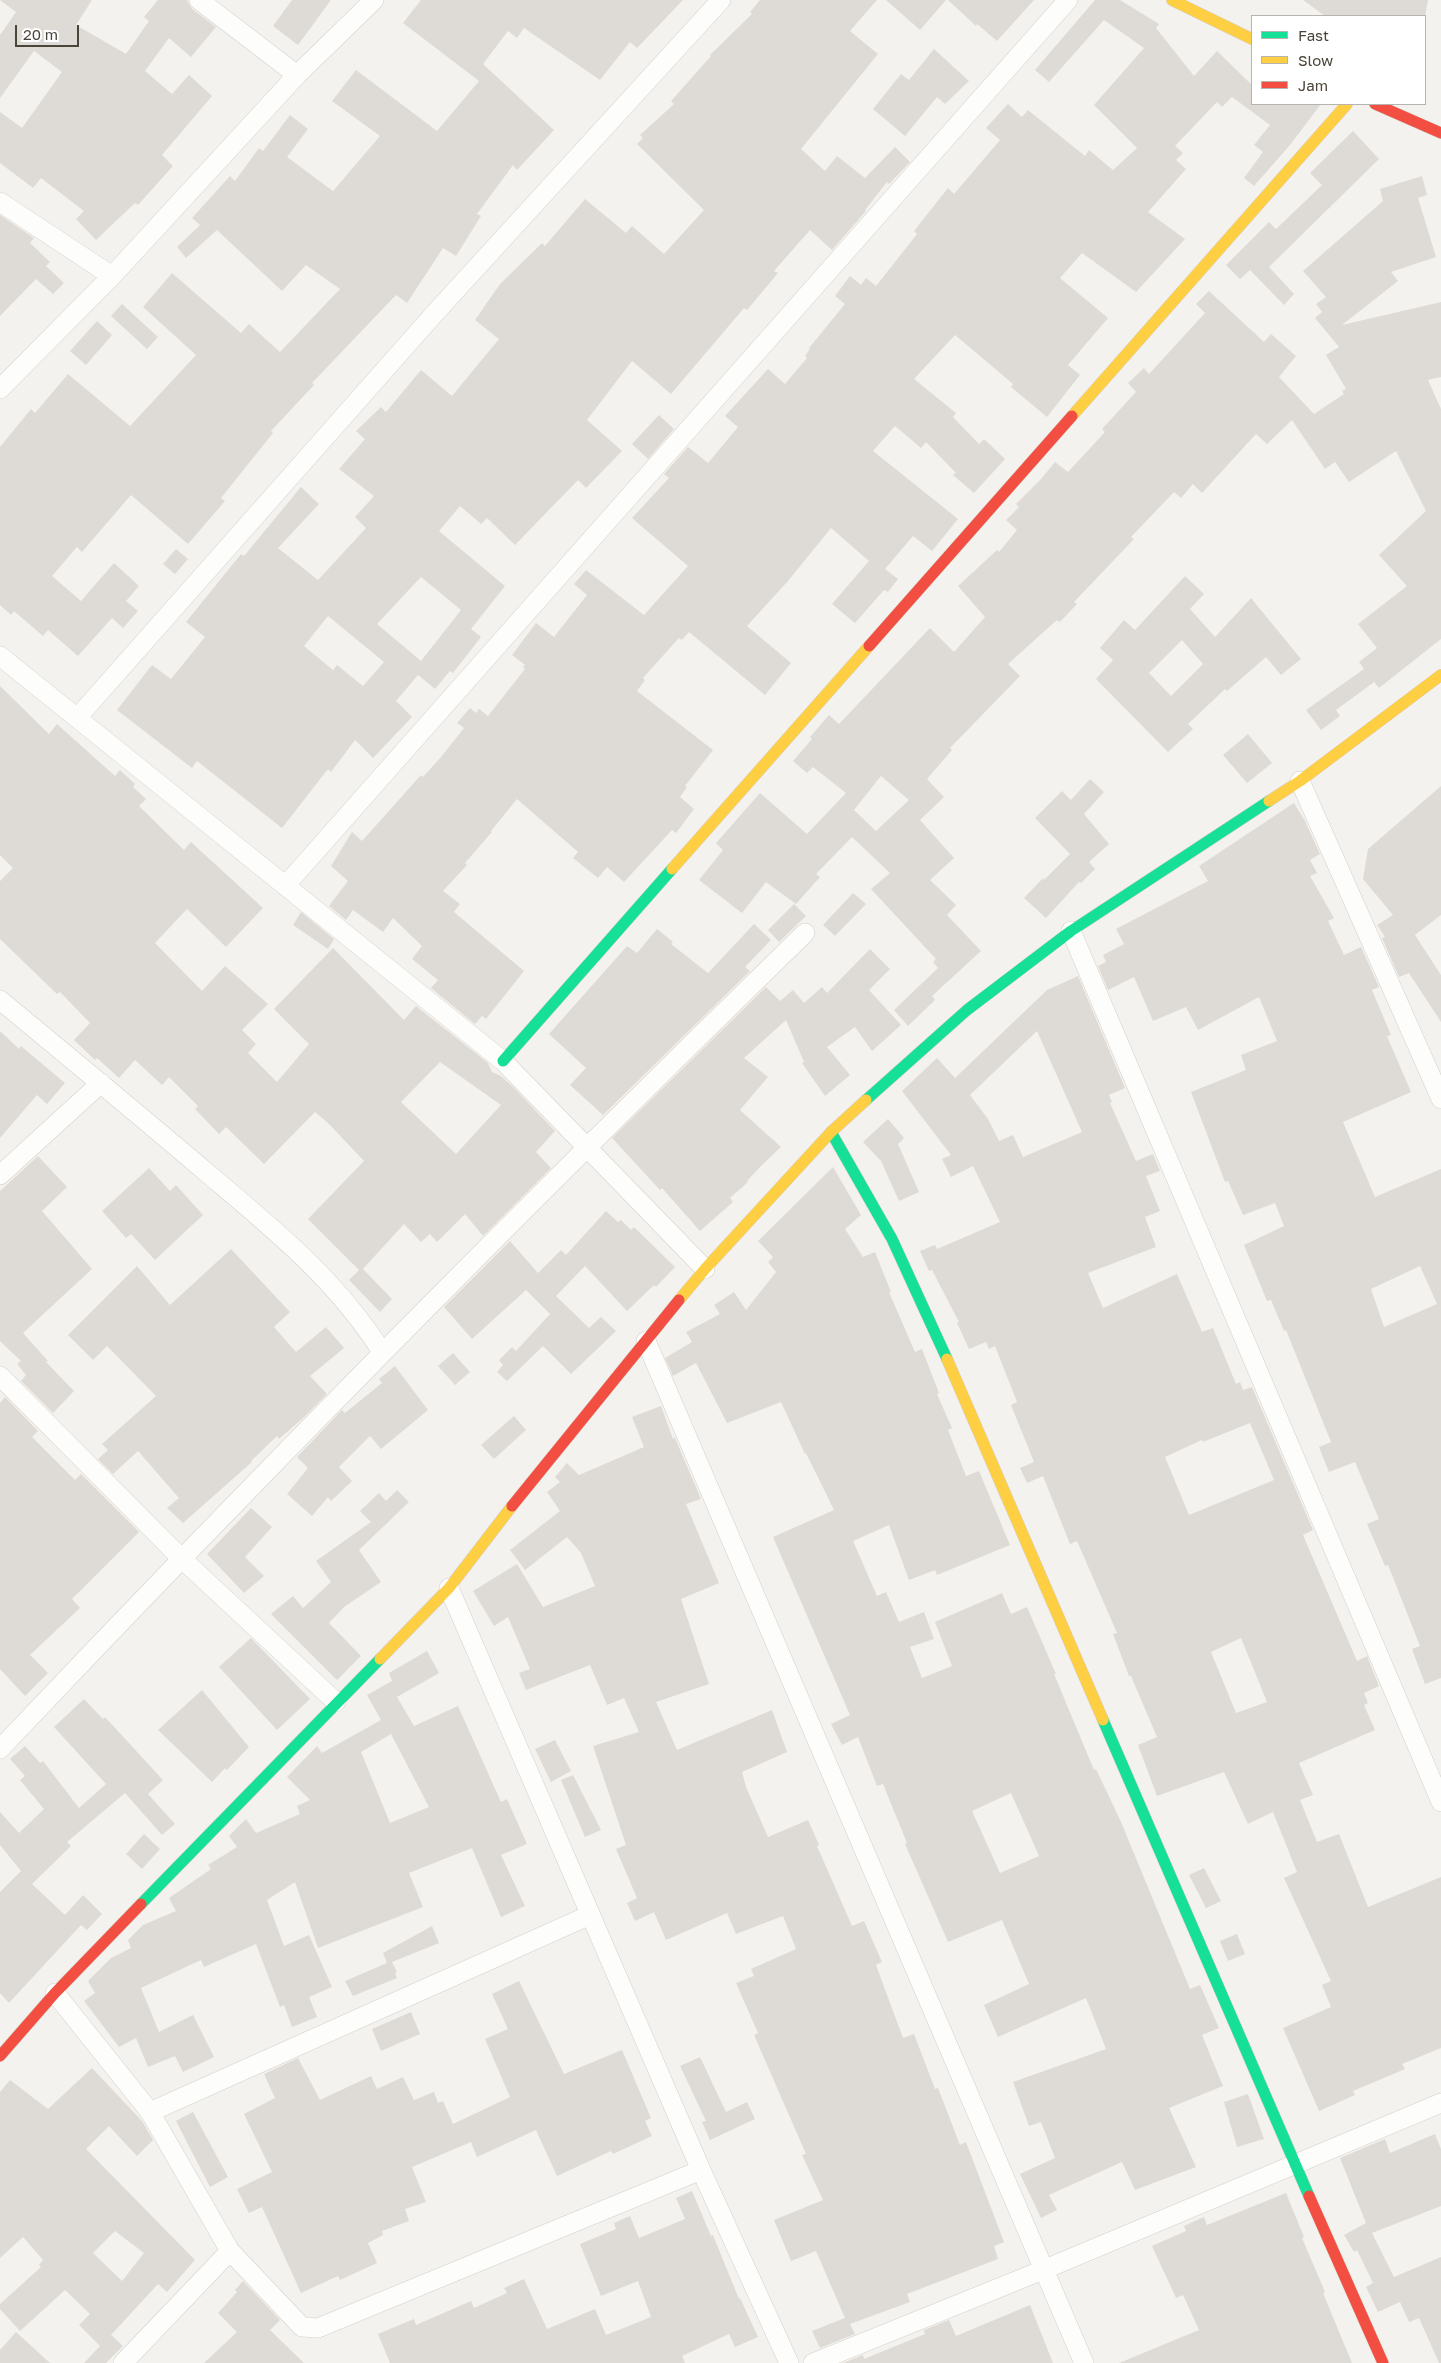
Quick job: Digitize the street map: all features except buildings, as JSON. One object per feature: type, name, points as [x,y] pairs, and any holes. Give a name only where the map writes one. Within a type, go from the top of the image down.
[{"type":"street","points":[[200,0],[297,75]]},
{"type":"street","points":[[0,389],[112,276],[297,75],[374,0]]},
{"type":"street","points":[[77,718],[435,313],[722,0]]},
{"type":"street","points":[[284,886],[1068,0]]},
{"type":"street","points":[[1172,0],[1251,39]]},
{"type":"street","points":[[502,1061],[1346,105]]},
{"type":"street","points":[[1377,105],[1441,133]]},
{"type":"street","points":[[0,202],[112,276]]},
{"type":"street","points":[[0,656],[502,1061],[705,1269]]},
{"type":"street","points":[[0,2056],[55,1993],[336,1702],[449,1588],[516,1500],[705,1269],[831,1132],[968,1010],[1071,931],[1300,781],[1441,676]]},
{"type":"street","points":[[1300,781],[1441,1099]]},
{"type":"street","points":[[1071,931],[1441,1802]]},
{"type":"street","points":[[0,1749],[181,1558],[382,1352],[586,1147],[805,933]]},
{"type":"street","points":[[0,1000],[101,1083],[303,1255],[362,1321],[382,1352]]},
{"type":"street","points":[[0,1175],[101,1083]]},
{"type":"street","points":[[831,1132],[892,1239],[925,1308],[1294,2164],[1383,2363]]},
{"type":"street","points":[[646,1341],[1084,2363]]},
{"type":"street","points":[[0,1376],[181,1558],[336,1702]]},
{"type":"street","points":[[449,1588],[701,2170],[789,2363]]},
{"type":"street","points":[[150,2112],[590,1915]]},
{"type":"street","points":[[55,1993],[150,2112],[230,2250],[302,2327],[318,2328],[701,2170]]},
{"type":"street","points":[[813,2363],[1043,2270],[1441,2103]]},
{"type":"street","points":[[122,2363],[230,2250]]},
{"type":"traffic: fast","points":[[866,1100],[967,1010],[1071,931],[1269,801]]},
{"type":"traffic: fast","points":[[503,1061],[672,869]]},
{"type":"traffic: fast","points":[[831,1132],[892,1239],[947,1359]]},
{"type":"traffic: fast","points":[[141,1904],[380,1659]]},
{"type":"traffic: fast","points":[[1103,1720],[1309,2196]]},
{"type":"traffic: slow","points":[[1172,0],[1251,39]]},
{"type":"traffic: slow","points":[[1072,416],[1346,105]]},
{"type":"traffic: slow","points":[[672,869],[869,646]]},
{"type":"traffic: slow","points":[[1269,801],[1300,781],[1441,675]]},
{"type":"traffic: slow","points":[[679,1300],[705,1269],[831,1132],[866,1100]]},
{"type":"traffic: slow","points":[[947,1359],[1103,1720]]},
{"type":"traffic: slow","points":[[380,1659],[449,1588],[512,1506]]},
{"type":"traffic: jam","points":[[1377,105],[1441,133]]},
{"type":"traffic: jam","points":[[869,646],[1072,416]]},
{"type":"traffic: jam","points":[[512,1506],[679,1300]]},
{"type":"traffic: jam","points":[[0,2056],[55,1993],[141,1904]]},
{"type":"traffic: jam","points":[[1309,2196],[1383,2363]]}]
